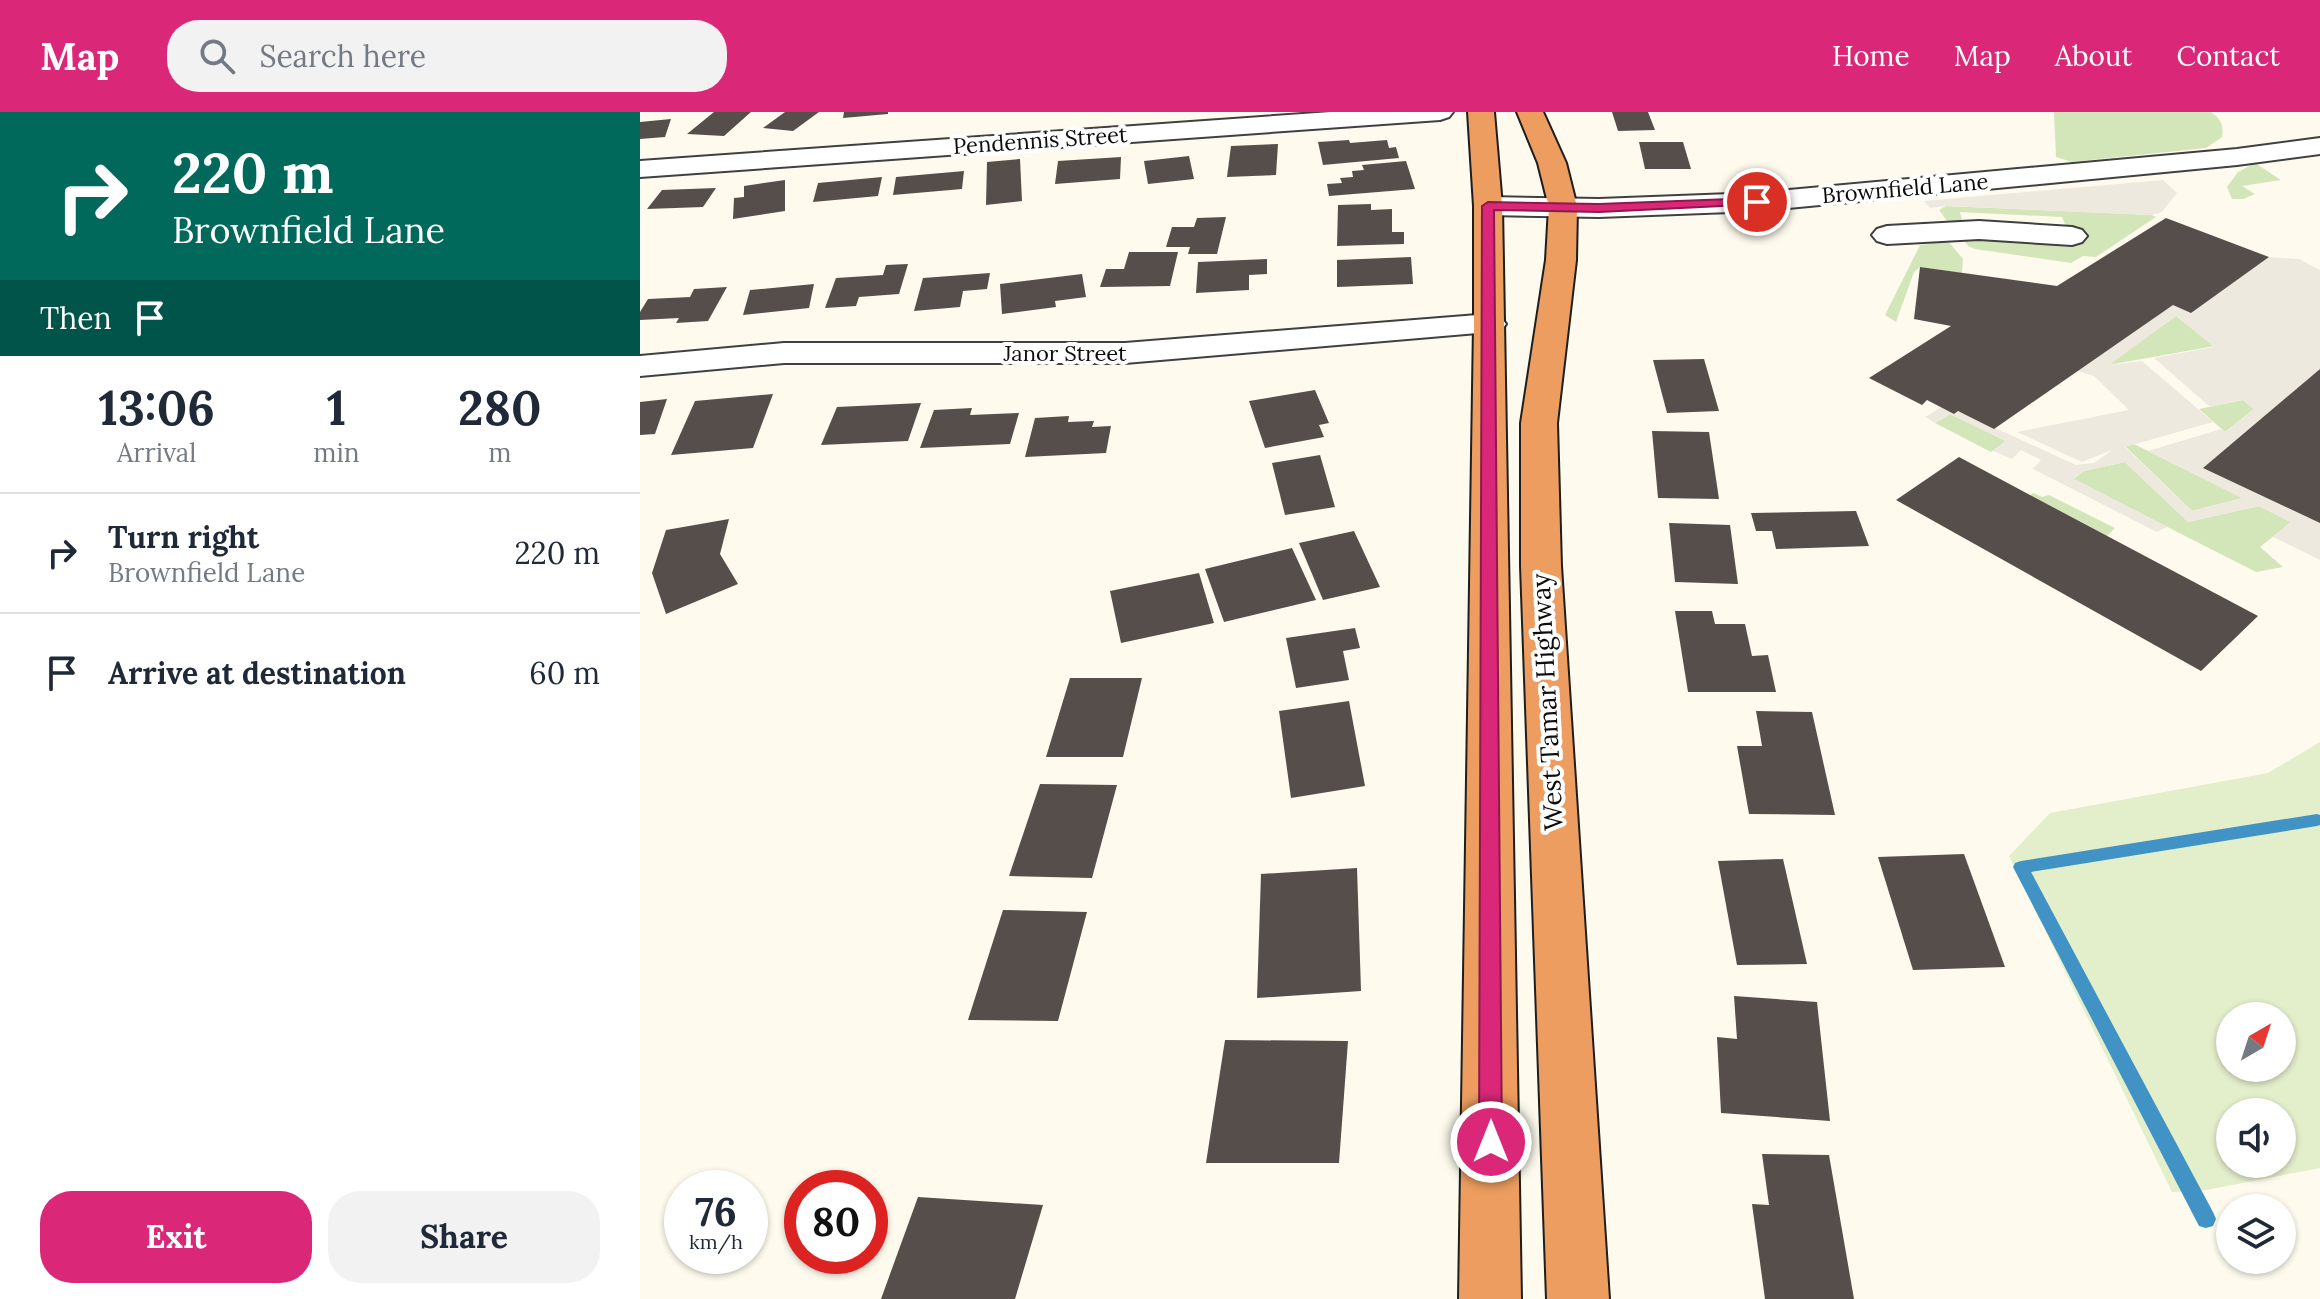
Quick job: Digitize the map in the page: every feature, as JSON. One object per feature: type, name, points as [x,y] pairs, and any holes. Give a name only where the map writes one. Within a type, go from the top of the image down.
[{"type":"highway","name":"West Tamar Highway","points":[[1481,112],[1488,206],[1490,324],[1490,1299]]},
{"type":"highway","name":"West Tamar Highway","points":[[1530,112],[1552,163],[1563,207],[1561,260],[1539,439],[1541,566],[1578,1299]]},
{"type":"street","name":"Pendennis Street","points":[[640,169],[1440,112]]},
{"type":"street","points":[[932,148],[940,120]]},
{"type":"street","name":"Brownfield Lane","points":[[1488,206],[1757,202],[2320,146]]},
{"type":"street","points":[[1859,193],[1887,222],[1882,242],[1979,230],[2072,236]]},
{"type":"street","name":"Janor Street","points":[[640,366],[784,353],[1125,353],[1490,324]]},
{"type":"green space","points":[[2054,112],[2211,112],[2223,129],[2222,137],[2206,148],[2072,162],[2056,157]]},
{"type":"green space","points":[[2255,163],[2281,180],[2242,186],[2255,194],[2232,199],[2227,187],[2238,172]]},
{"type":"green space","points":[[1946,206],[2156,217],[2096,257],[2083,256],[2071,263],[1975,249],[1963,239],[2066,227],[2062,217],[1960,212],[1963,223],[1950,225],[1939,210]]},
{"type":"green space","points":[[1948,241],[1963,259],[1962,273],[1920,267],[1914,272],[1896,322],[1885,315],[1920,245]]},
{"type":"green space","points":[[2176,316],[2215,346],[2108,365]]},
{"type":"green space","points":[[2243,400],[2254,409],[2225,432],[2199,409]]},
{"type":"green space","points":[[1950,414],[2006,441],[1991,452],[1935,423]]},
{"type":"green space","points":[[2134,444],[2243,498],[2192,511],[2125,446]]},
{"type":"green space","points":[[2125,462],[2188,522],[2259,506],[2291,522],[2260,547],[2283,567],[2256,572],[2073,479],[2084,471]]},
{"type":"green space","points":[[2034,493],[2042,497],[2049,495],[2115,528],[2107,536],[2030,495]]},
{"type":"green space","points":[[2320,742],[2320,1168],[2296,1173],[2296,1098],[2216,1098],[2216,1178],[2268,1178],[2201,1191],[2172,1192],[2009,856],[2050,813],[2268,773]]},
{"type":"shaded area","points":[[2163,180],[2177,193],[2162,212],[2152,215],[1946,206],[1930,208],[1924,201]]},
{"type":"shaded area","points":[[2269,257],[2299,259],[2320,270],[2320,369],[2203,468],[2320,523],[2320,560],[2273,537],[2290,522],[2259,506],[2188,522],[2125,462],[2084,471],[2073,478],[2167,527],[2157,532],[2033,469],[2041,460],[2021,450],[2012,459],[1993,451],[2005,441],[1950,414],[1935,423],[1925,417],[1941,407],[1954,414],[1958,411],[2076,465],[2094,463],[2112,450],[2082,462],[2017,432],[2129,410],[2094,376],[2077,371],[2173,305],[2192,312]],"holes":[[[2176,316],[2214,347],[2154,358],[2210,407],[2243,400],[2254,409],[2225,432],[2221,429],[2148,451],[2242,498],[2192,511],[2125,447],[2213,422],[2142,361],[2109,365]]]},
{"type":"building","points":[[714,112],[751,112],[724,136],[687,134]]},
{"type":"building","points":[[785,112],[819,112],[793,131],[763,128]]},
{"type":"building","points":[[844,112],[888,112],[888,114],[843,118]]},
{"type":"building","points":[[1612,112],[1648,112],[1655,130],[1618,131]]},
{"type":"building","points":[[671,119],[665,137],[640,139],[640,122]]},
{"type":"building","points":[[1349,140],[1350,143],[1387,140],[1389,148],[1396,147],[1399,158],[1323,165],[1318,142]]},
{"type":"building","points":[[1639,142],[1683,142],[1691,169],[1645,169]]},
{"type":"building","points":[[1278,144],[1276,175],[1227,177],[1231,146]]},
{"type":"building","points":[[1189,156],[1194,179],[1148,184],[1144,161]]},
{"type":"building","points":[[1121,157],[1120,179],[1055,184],[1058,161]]},
{"type":"building","points":[[1020,159],[1022,201],[986,205],[987,162]]},
{"type":"building","points":[[1406,161],[1415,189],[1329,196],[1327,184],[1342,183],[1340,178],[1353,177],[1352,171],[1364,170],[1362,165]]},
{"type":"building","points":[[964,171],[962,189],[893,195],[896,177]]},
{"type":"building","points":[[882,177],[878,196],[813,202],[818,183]]},
{"type":"building","points":[[785,180],[785,211],[733,219],[734,198],[744,197],[744,186]]},
{"type":"building","points":[[716,188],[703,207],[647,209],[662,190]]},
{"type":"building","points":[[1371,204],[1371,210],[1392,209],[1392,232],[1404,232],[1404,244],[1337,246],[1338,205]]},
{"type":"building","points":[[1226,217],[1217,254],[1188,254],[1190,247],[1166,247],[1172,227],[1194,227],[1197,218]]},
{"type":"building","points":[[2166,218],[2269,257],[2191,313],[2173,305],[1994,429],[1927,400],[1922,405],[1869,378],[1951,326],[1914,319],[1920,267],[2057,286]]},
{"type":"building","points":[[1129,252],[1178,252],[1170,286],[1100,287],[1106,269],[1124,269]]},
{"type":"building","points":[[1411,257],[1413,284],[1337,287],[1337,260]]},
{"type":"building","points":[[1267,259],[1267,274],[1249,275],[1249,290],[1196,293],[1198,262]]},
{"type":"building","points":[[908,264],[899,294],[859,297],[856,306],[825,308],[836,278],[883,275],[886,265]]},
{"type":"building","points":[[990,273],[987,289],[963,291],[960,307],[914,311],[923,278]]},
{"type":"building","points":[[1082,274],[1086,297],[1055,301],[1056,307],[1002,314],[1000,284]]},
{"type":"building","points":[[814,284],[809,308],[743,315],[750,290]]},
{"type":"building","points":[[727,287],[708,321],[676,323],[679,318],[640,320],[640,312],[648,299],[690,297],[694,289]]},
{"type":"building","points":[[1704,359],[1719,411],[1667,413],[1653,360]]},
{"type":"building","points":[[2320,369],[2320,523],[2203,468]]},
{"type":"building","points":[[1315,390],[1329,423],[1319,425],[1324,437],[1265,448],[1249,401]]},
{"type":"building","points":[[773,394],[753,448],[671,455],[695,401]]},
{"type":"building","points":[[667,399],[655,434],[640,435],[640,402]]},
{"type":"building","points":[[921,403],[908,441],[821,445],[837,407]]},
{"type":"building","points":[[972,408],[970,415],[1019,413],[1010,444],[920,448],[934,410]]},
{"type":"building","points":[[1069,416],[1068,422],[1094,421],[1092,427],[1111,426],[1106,453],[1025,457],[1035,418]]},
{"type":"building","points":[[1652,431],[1709,432],[1719,499],[1658,498]]},
{"type":"building","points":[[1320,455],[1335,507],[1285,515],[1272,463]]},
{"type":"building","points":[[1959,457],[2258,616],[2201,671],[1896,500]]},
{"type":"building","points":[[1856,511],[1869,546],[1776,549],[1772,531],[1756,531],[1751,513]]},
{"type":"building","points":[[729,519],[720,554],[738,584],[666,614],[652,573],[666,530]]},
{"type":"building","points":[[1669,523],[1730,525],[1738,584],[1675,582]]},
{"type":"building","points":[[1354,531],[1380,587],[1323,600],[1299,543]]},
{"type":"building","points":[[1292,548],[1316,600],[1224,622],[1205,569]]},
{"type":"building","points":[[1199,573],[1214,623],[1121,643],[1110,591]]},
{"type":"building","points":[[1675,611],[1712,611],[1715,624],[1745,624],[1752,656],[1768,655],[1776,692],[1688,692]]},
{"type":"building","points":[[1355,628],[1360,648],[1343,651],[1349,680],[1296,688],[1286,638]]},
{"type":"building","points":[[1070,678],[1142,678],[1123,757],[1046,757]]},
{"type":"building","points":[[1349,701],[1365,786],[1291,798],[1279,711]]},
{"type":"building","points":[[1756,711],[1812,712],[1835,815],[1749,814],[1737,746],[1762,746]]},
{"type":"building","points":[[1040,784],[1117,785],[1092,878],[1009,876]]},
{"type":"building","points":[[1964,854],[2005,967],[1913,970],[1878,857]]},
{"type":"building","points":[[1783,859],[1807,964],[1737,965],[1718,861]]},
{"type":"building","points":[[1357,868],[1361,991],[1257,998],[1261,874]]},
{"type":"building","points":[[1003,910],[1087,912],[1058,1021],[968,1020]]},
{"type":"building","points":[[1734,996],[1817,1002],[1830,1121],[1721,1113],[1717,1037],[1737,1039]]},
{"type":"building","points":[[1225,1040],[1348,1041],[1339,1163],[1206,1163]]},
{"type":"building","points":[[1762,1154],[1829,1155],[1854,1299],[1765,1299],[1752,1204],[1769,1205]]},
{"type":"building","points":[[918,1197],[1043,1205],[1015,1299],[881,1299]]},
{"type":"waterway","points":[[2206,1219],[2021,867],[2317,820]]},
{"type":"route","points":[[1491,1142],[1488,206],[1599,208],[1757,202]]}]
